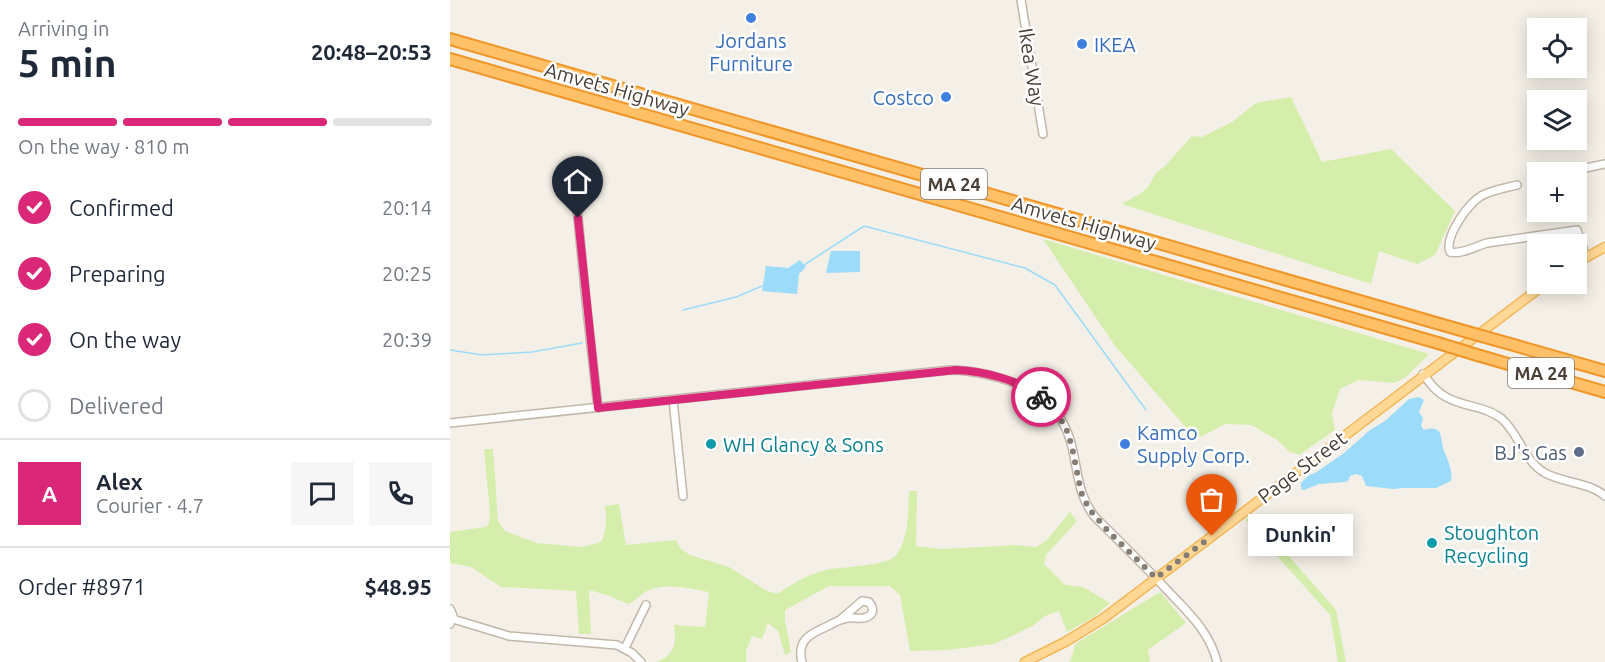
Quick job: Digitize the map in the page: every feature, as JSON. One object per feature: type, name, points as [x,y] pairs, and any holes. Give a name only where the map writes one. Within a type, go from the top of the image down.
[{"type":"highway","name":"Amvets Highway","points":[[450,39],[1605,372]]},
{"type":"highway","name":"Amvets Highway","points":[[450,59],[1605,392]]},
{"type":"main road","points":[[1587,257],[1605,247]]},
{"type":"main road","name":"Page Street","points":[[1025,662],[1085,630],[1531,294]]},
{"type":"street","name":"Ikea Way","points":[[1021,0],[1043,134]]},
{"type":"street","points":[[1587,168],[1605,164]]},
{"type":"street","points":[[1517,184],[1481,196],[1468,208],[1455,228],[1448,249],[1453,253],[1487,243],[1527,237]]},
{"type":"street","points":[[576,197],[598,408]]},
{"type":"street","points":[[1549,234],[1577,230],[1578,234]]},
{"type":"street","points":[[450,423],[950,370],[974,372],[1018,384],[1039,396],[1059,416],[1070,438],[1079,485],[1086,504],[1095,517],[1203,629],[1218,662]]},
{"type":"street","points":[[1423,374],[1446,398],[1491,412],[1502,419],[1531,461],[1540,470],[1556,478],[1597,490],[1605,496]]},
{"type":"street","points":[[673,400],[683,496]]},
{"type":"street","points":[[802,662],[801,648],[808,636],[847,616],[860,602],[869,602],[873,607],[870,616],[840,620]]},
{"type":"street","points":[[625,648],[646,605]]},
{"type":"street","points":[[854,607],[853,615],[858,618]]},
{"type":"street","points":[[450,609],[453,616],[451,622],[509,636],[609,644],[625,648],[641,662]]},
{"type":"green space","points":[[1291,97],[1322,162],[1391,149],[1455,211],[1435,255],[1417,264],[1379,251],[1371,284],[1122,204],[1147,188],[1157,172],[1192,136],[1202,137],[1232,122],[1256,103]]},
{"type":"green space","points":[[1043,239],[1429,354],[1406,377],[1394,383],[1359,380],[1340,389],[1332,413],[1335,430],[1299,455],[1290,452],[1277,440],[1251,425],[1225,424],[1196,439],[1115,346]]},
{"type":"green space","points":[[484,449],[493,449],[498,521],[505,531],[537,543],[582,547],[601,542],[606,524],[605,506],[619,504],[626,545],[676,540],[681,549],[690,555],[729,567],[765,590],[777,594],[819,572],[875,564],[892,558],[897,554],[904,540],[909,491],[917,491],[916,546],[942,549],[1016,545],[1036,547],[1046,541],[1070,512],[1077,521],[1046,555],[1044,564],[1065,585],[1083,587],[1110,603],[1094,617],[1067,632],[1059,611],[1045,616],[1033,626],[994,644],[947,650],[910,651],[900,595],[890,586],[829,586],[785,610],[791,652],[785,655],[778,631],[768,623],[762,639],[752,636],[746,651],[746,662],[656,662],[668,656],[673,648],[674,625],[705,627],[709,592],[680,587],[659,587],[645,592],[628,604],[589,590],[591,634],[579,634],[576,591],[501,587],[471,567],[450,563],[450,532],[485,527],[489,524]]},
{"type":"green space","points":[[1252,514],[1336,610],[1346,662],[1338,662],[1330,615],[1245,520]]},
{"type":"green space","points":[[1160,592],[1186,623],[1148,650],[1150,662],[1069,662],[1075,644]]},
{"type":"water","points":[[831,251],[860,251],[860,272],[826,273]]},
{"type":"water","points":[[800,260],[806,267],[799,274],[797,294],[762,291],[766,266],[788,268]]},
{"type":"water","points":[[1419,397],[1424,400],[1419,412],[1423,418],[1421,426],[1424,430],[1439,431],[1450,467],[1451,481],[1436,488],[1393,489],[1366,486],[1362,476],[1356,474],[1350,476],[1345,482],[1319,484],[1301,489],[1301,483],[1309,475],[1344,453],[1409,399]]},
{"type":"waterway","points":[[804,265],[864,226],[1025,268],[1055,285],[1146,410]]},
{"type":"waterway","points":[[683,310],[736,297],[762,286]]},
{"type":"waterway","points":[[450,350],[482,355],[532,352],[582,343]]},
{"type":"way so far","points":[[1041,397],[1057,412],[1067,431],[1081,492],[1089,509],[1156,578],[1212,536]]},
{"type":"place","name":"Jordans Furniture","points":[[751,18]]},
{"type":"place","name":"IKEA","points":[[1082,44]]},
{"type":"place","name":"Costco","points":[[946,97]]},
{"type":"place","name":"WH Glancy & Sons","points":[[711,444]]},
{"type":"place","name":"Kamco Supply Corp.","points":[[1125,444]]},
{"type":"place","name":"BJ's Gas","points":[[1579,452]]},
{"type":"place","name":"Dunkin'","points":[[1212,536]]},
{"type":"place","name":"Stoughton Recycling","points":[[1432,543]]},
{"type":"route","points":[[578,218],[598,408],[956,370],[981,373],[1013,382],[1041,397]]}]
